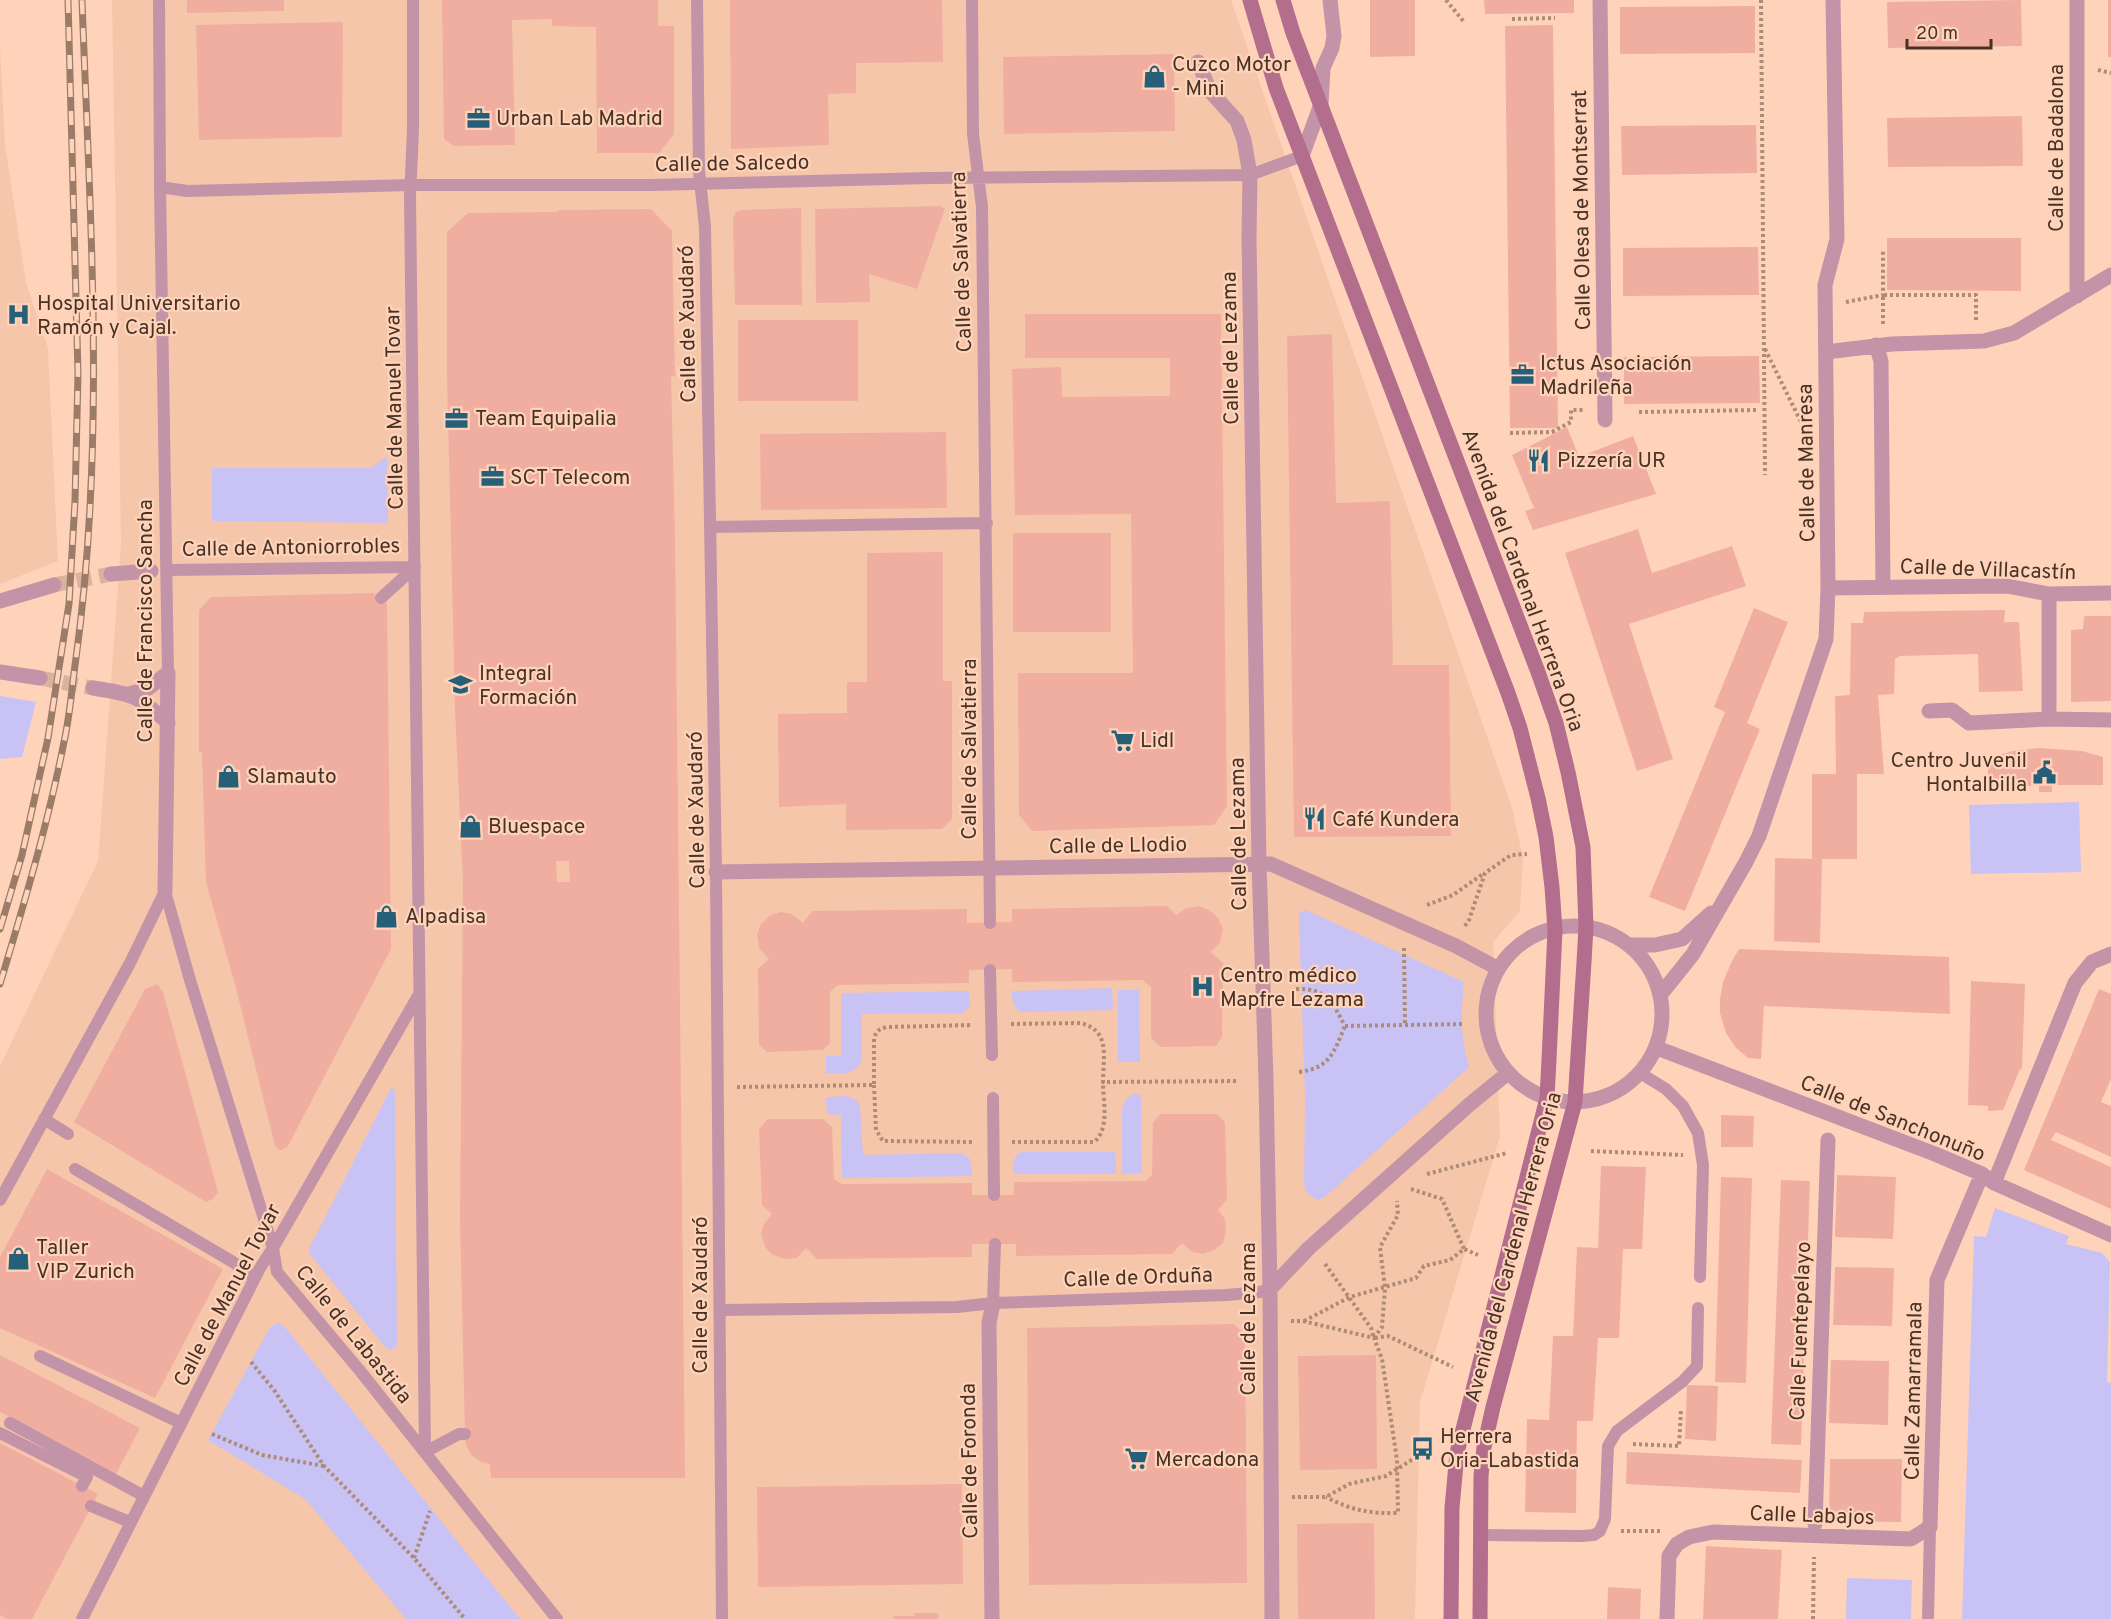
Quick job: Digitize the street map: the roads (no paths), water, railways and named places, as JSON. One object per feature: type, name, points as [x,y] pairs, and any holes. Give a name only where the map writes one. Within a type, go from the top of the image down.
[{"type":"main road","name":"Avenida del Cardenal Herrera Oria","points":[[1250,0],[1276,88],[1520,728],[1546,837],[1555,930],[1547,1098],[1457,1453],[1452,1508],[1451,1619]]},
{"type":"main road","name":"Avenida del Cardenal Herrera Oria","points":[[1284,0],[1293,33],[1556,723],[1575,800],[1583,847],[1586,927],[1575,1102],[1488,1427],[1481,1476],[1480,1619]]},
{"type":"street","name":"Avenida del Cardenal Herrera Oria","points":[[1302,156],[1321,104],[1323,68],[1332,48],[1334,36],[1330,0]]},
{"type":"street","name":"Calle Olesa de Montserrat","points":[[1599,415],[1600,0]]},
{"type":"street","name":"Calle de Manresa","points":[[1720,905],[1746,862],[1769,808],[1826,639],[1828,588],[1825,285],[1837,239],[1833,0]]},
{"type":"street","name":"Calle de Badalona","points":[[2077,0],[2077,297]]},
{"type":"street","name":"Calle de Lezama","points":[[1198,62],[1210,91],[1237,122],[1244,140],[1250,175],[1258,864],[1266,1080],[1270,1289],[1272,1619]]},
{"type":"street","points":[[1826,352],[1876,345],[1984,341],[2014,333],[2111,275]]},
{"type":"street","points":[[1876,345],[1881,361],[1883,587]]},
{"type":"street","name":"Calle de Antoniorrobles","points":[[111,573],[159,570]]},
{"type":"street","points":[[0,601],[54,585]]},
{"type":"street","name":"Calle de Villacastín","points":[[1828,588],[2007,586],[2049,594],[2111,593]]},
{"type":"street","points":[[2049,594],[2049,719]]},
{"type":"street","points":[[0,672],[40,678]]},
{"type":"street","points":[[129,694],[147,689],[168,673]]},
{"type":"street","name":"Calle de Francisco Sancha","points":[[165,891],[168,673]]},
{"type":"street","points":[[93,688],[129,694],[148,704],[168,723]]},
{"type":"street","points":[[1929,711],[1952,710],[1969,723],[2049,719],[2111,720]]},
{"type":"street","name":"Calle de Llodio","points":[[716,872],[1271,864],[1456,946],[1497,968]]},
{"type":"street","points":[[1630,945],[1654,945],[1682,939],[1720,905]]},
{"type":"street","points":[[1661,994],[1693,954],[1720,905]]},
{"type":"street","points":[[1586,927],[1614,934],[1630,945],[1648,967],[1661,994],[1662,1030],[1657,1048],[1640,1073],[1617,1089],[1593,1099],[1575,1102],[1547,1098],[1517,1081],[1499,1061],[1486,1027],[1485,1007],[1489,988],[1497,968],[1517,946],[1539,933],[1586,927]]},
{"type":"street","points":[[1988,1179],[2075,983],[2092,962],[2111,954]]},
{"type":"street","name":"Calle de Sanchonuño","points":[[1657,1048],[1935,1154],[2111,1234]]},
{"type":"street","points":[[1270,1289],[1310,1248],[1470,1104],[1508,1073]]},
{"type":"street","name":"Calle Fuentepelayo","points":[[1815,1524],[1828,1140]]},
{"type":"street","name":"Calle Zamarramala","points":[[1930,1527],[1937,1281],[1988,1179]]},
{"type":"street","name":"Calle de Foronda","points":[[992,1619],[989,1323],[993,1303]]},
{"type":"street","name":"Calle Labajos","points":[[1667,1619],[1669,1556],[1677,1544],[1689,1537],[1713,1532],[1911,1539],[1930,1527]]},
{"type":"lane","name":"Calle de Francisco Sancha","points":[[159,0],[159,570],[168,673]]},
{"type":"lane","name":"Calle de Manuel Tovar","points":[[413,0],[413,130],[410,185],[425,1452]]},
{"type":"lane","name":"Calle de Xaudaró","points":[[697,0],[698,139],[705,227],[716,872],[722,1619]]},
{"type":"lane","name":"Calle de Salvatierra","points":[[972,0],[973,134],[982,207],[990,922]]},
{"type":"lane","name":"Calle de Salcedo","points":[[160,187],[187,191],[410,185],[1250,175],[1302,156]]},
{"type":"lane","points":[[710,527],[987,523]]},
{"type":"lane","points":[[381,598],[415,567]]},
{"type":"lane","name":"Calle de Antoniorrobles","points":[[159,570],[415,567]]},
{"type":"lane","name":"Calle de Francisco Sancha","points":[[0,1200],[130,963],[165,891]]},
{"type":"lane","name":"Calle de Labastida","points":[[165,891],[190,980],[273,1248],[278,1272],[557,1619]]},
{"type":"lane","points":[[990,970],[992,1055]]},
{"type":"lane","name":"Calle de Manuel Tovar","points":[[82,1619],[255,1278],[418,995]]},
{"type":"lane","points":[[1640,1073],[1666,1089],[1683,1106],[1698,1133],[1703,1165],[1700,1276]]},
{"type":"lane","points":[[993,1098],[994,1195]]},
{"type":"lane","points":[[44,1119],[68,1134]]},
{"type":"lane","points":[[75,1169],[233,1262],[255,1278]]},
{"type":"lane","points":[[993,1303],[995,1244]]},
{"type":"lane","name":"Calle de Orduña","points":[[720,1310],[957,1307],[993,1303],[1226,1295],[1270,1289]]},
{"type":"lane","points":[[1480,1535],[1582,1536],[1594,1535],[1600,1531],[1605,1519],[1608,1446],[1617,1431],[1682,1382],[1697,1366],[1698,1308]]},
{"type":"lane","points":[[40,1356],[181,1424]]},
{"type":"lane","points":[[10,1424],[144,1496]]},
{"type":"lane","points":[[0,1432],[87,1477],[82,1486]]},
{"type":"lane","points":[[425,1452],[459,1434],[465,1434]]},
{"type":"lane","points":[[91,1506],[130,1522]]},
{"type":"lane","name":"Calle Zamarramala","points":[[1928,1619],[1930,1527]]},
{"type":"tunnel","points":[[54,585],[111,574]]},
{"type":"tunnel","points":[[40,678],[93,688]]},
{"type":"railway","points":[[0,929],[22,855],[48,738],[69,604],[75,501],[78,374],[68,0]]},
{"type":"railway","points":[[0,984],[35,864],[58,773],[69,711],[85,576],[91,494],[93,329],[82,0]]},
{"type":"place","name":"Cuzco Motor - Mini","points":[[1154,76]]},
{"type":"place","name":"Urban Lab Madrid","points":[[478,118]]},
{"type":"place","name":"Hospital Universitario Ramón y Cajal.","points":[[19,315]]},
{"type":"place","name":"Ictus Asociación Madrileña","points":[[1522,375]]},
{"type":"place","name":"Team Equipalia","points":[[457,418]]},
{"type":"place","name":"Pizzería UR","points":[[1539,460]]},
{"type":"place","name":"SCT Telecom","points":[[492,477]]},
{"type":"place","name":"Integral Formación","points":[[461,685]]},
{"type":"place","name":"Lidl","points":[[1122,740]]},
{"type":"place","name":"Centro Juvenil Hontalbilla","points":[[2045,772]]},
{"type":"place","name":"Slamauto","points":[[229,776]]},
{"type":"place","name":"Café Kundera","points":[[1314,819]]},
{"type":"place","name":"Bluespace","points":[[470,826]]},
{"type":"place","name":"Alpadisa","points":[[387,916]]},
{"type":"place","name":"Centro médico Mapfre Lezama","points":[[1202,987]]},
{"type":"place","name":"Taller VIP Zurich","points":[[18,1259]]},
{"type":"place","name":"Herrera Oria-Labastida","points":[[1422,1448]]},
{"type":"place","name":"Mercadona","points":[[1137,1459]]}]
